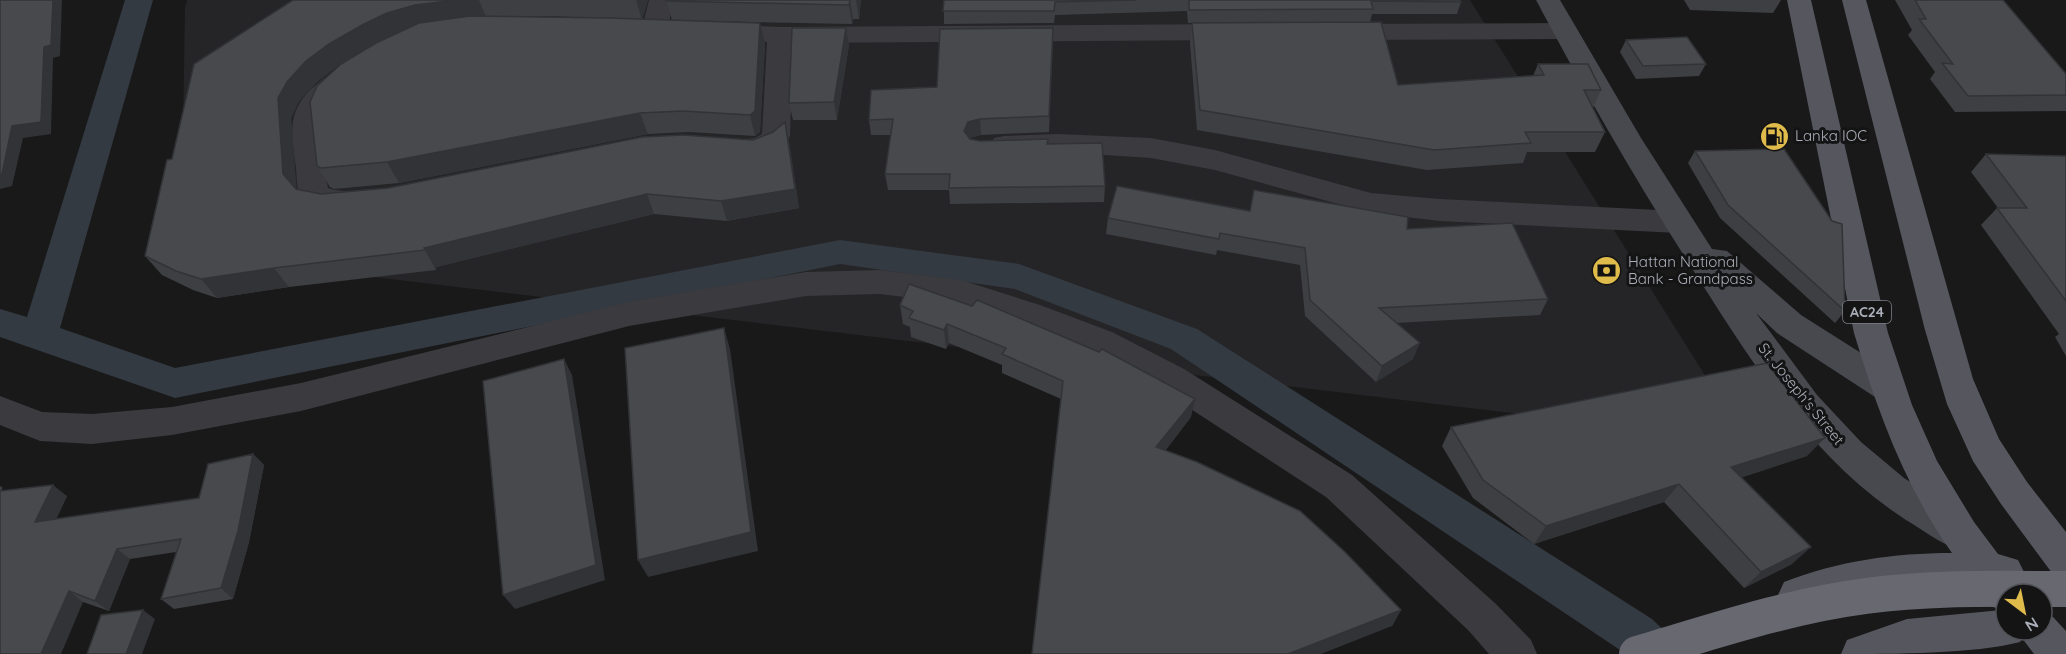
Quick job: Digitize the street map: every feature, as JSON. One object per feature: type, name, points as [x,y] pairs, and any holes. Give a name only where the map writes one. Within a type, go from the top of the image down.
[{"type":"highway","points":[[1637,654],[1738,624],[1857,597],[1941,590],[2066,589]]},
{"type":"main road","name":"St. Joseph's Street","points":[[1548,0],[1678,222],[1781,375],[1869,472],[1887,487],[1957,532]]},
{"type":"main road","name":"AC24","points":[[1799,0],[1871,333],[1887,387],[1927,480],[1957,532],[1997,582]]},
{"type":"main road","points":[[1854,0],[1920,246],[1932,302],[1958,385],[1986,449],[2022,505],[2066,561]]},
{"type":"main road","name":"St. Joseph's Street","points":[[1678,222],[1789,324],[1887,387]]},
{"type":"main road","points":[[1693,648],[1800,594],[1873,574],[1897,572],[1994,583]]},
{"type":"main road","points":[[2008,582],[2066,576]]},
{"type":"main road","points":[[1862,654],[1907,638],[1994,630]]},
{"type":"main road","points":[[2051,642],[2060,654]]},
{"type":"street","points":[[661,0],[657,24],[668,30],[780,35],[1257,32]]},
{"type":"street","points":[[1316,32],[1565,31]]},
{"type":"street","points":[[719,146],[757,148],[766,145],[776,136],[780,35]]},
{"type":"street","points":[[363,64],[337,81],[309,108],[307,118],[310,168],[314,193],[321,199],[334,201],[376,198]]},
{"type":"street","points":[[981,146],[1058,143],[1151,148],[1215,160],[1371,203],[1440,210],[1678,222]]},
{"type":"street","points":[[0,410],[40,426],[82,429],[172,421],[301,397],[629,314],[806,284],[880,282],[961,292],[1100,341],[1172,380],[1301,462],[1347,494],[1482,617],[1516,654]]},
{"type":"shaded area","points":[[187,0],[1470,0],[1746,441],[181,254],[185,8]]},
{"type":"building","points":[[0,0],[53,0],[51,45],[44,47],[41,122],[12,126],[2,174],[0,174]]},
{"type":"building","points":[[293,0],[456,0],[415,5],[387,13],[364,24],[329,44],[306,61],[287,82],[278,98],[283,174],[296,189],[321,194],[388,188],[642,137],[683,135],[753,140],[773,132],[785,122],[795,189],[721,201],[647,194],[424,248],[425,250],[201,279],[176,271],[145,256],[167,160],[172,159],[194,64]]},
{"type":"building","points":[[666,0],[850,0],[849,5]]},
{"type":"building","points":[[944,0],[1136,0],[1055,2],[1054,11],[943,11]]},
{"type":"building","points":[[1189,0],[1460,0],[1461,2],[1371,1],[1373,9],[1189,10]]},
{"type":"building","points":[[1915,0],[2003,0],[2066,74],[2066,95],[1968,96],[1942,63],[1953,64],[1919,19],[1926,19]]},
{"type":"building","points":[[470,16],[760,23],[755,111],[750,115],[683,111],[640,113],[387,162],[321,168],[317,166],[310,102],[317,86],[341,64],[376,43],[419,23]]},
{"type":"building","points":[[1381,22],[1398,85],[1544,75],[1538,64],[1588,64],[1601,90],[1584,90],[1605,132],[1525,132],[1531,143],[1434,150],[1200,110],[1192,23]]},
{"type":"building","points":[[792,28],[846,28],[834,102],[789,103]]},
{"type":"building","points":[[1053,28],[1049,116],[980,119],[968,122],[964,131],[970,139],[980,141],[1048,139],[1047,144],[1102,143],[1105,186],[949,188],[950,174],[885,174],[893,119],[869,120],[871,90],[937,87],[940,29]]},
{"type":"building","points":[[1687,37],[1706,64],[1643,66],[1626,40]]},
{"type":"building","points":[[1784,149],[1832,221],[1842,224],[1845,311],[1728,205],[1695,151]]},
{"type":"building","points":[[1986,154],[2066,156],[2066,301],[1997,208],[2027,208]]},
{"type":"building","points":[[1117,186],[1250,211],[1254,190],[1408,217],[1407,229],[1512,223],[1548,299],[1379,308],[1420,343],[1382,366],[1310,300],[1305,248],[1220,233],[1219,239],[1108,218]]},
{"type":"building","points":[[909,284],[972,306],[977,300],[1099,352],[1102,349],[1195,399],[1156,447],[1197,462],[1300,511],[1345,552],[1401,610],[1288,654],[1032,654],[1063,381],[1002,354],[1006,348],[947,324],[944,330],[909,318],[913,311],[900,305]]},
{"type":"building","points":[[724,328],[751,532],[638,560],[625,348]]},
{"type":"building","points":[[564,359],[596,565],[503,595],[483,381]]},
{"type":"building","points":[[1767,363],[1825,438],[1731,467],[1811,547],[1761,572],[1679,484],[1546,526],[1483,480],[1451,427]]},
{"type":"building","points":[[253,454],[238,531],[221,588],[161,599],[181,539],[117,549],[95,601],[69,591],[41,654],[0,654],[0,491],[53,485],[35,522],[199,498],[208,464]]},
{"type":"building","points":[[143,610],[126,654],[87,654],[101,615]]},
{"type":"waterway","points":[[40,335],[139,0]]},
{"type":"waterway","points":[[40,335],[175,383],[840,252],[1019,277],[1184,339],[1636,634],[1657,654]]},
{"type":"waterway","points":[[0,323],[40,335]]},
{"type":"place","name":"Lanka IOC","points":[[1774,136]]},
{"type":"place","name":"Hattan National Bank - Grandpass","points":[[1607,271]]}]
